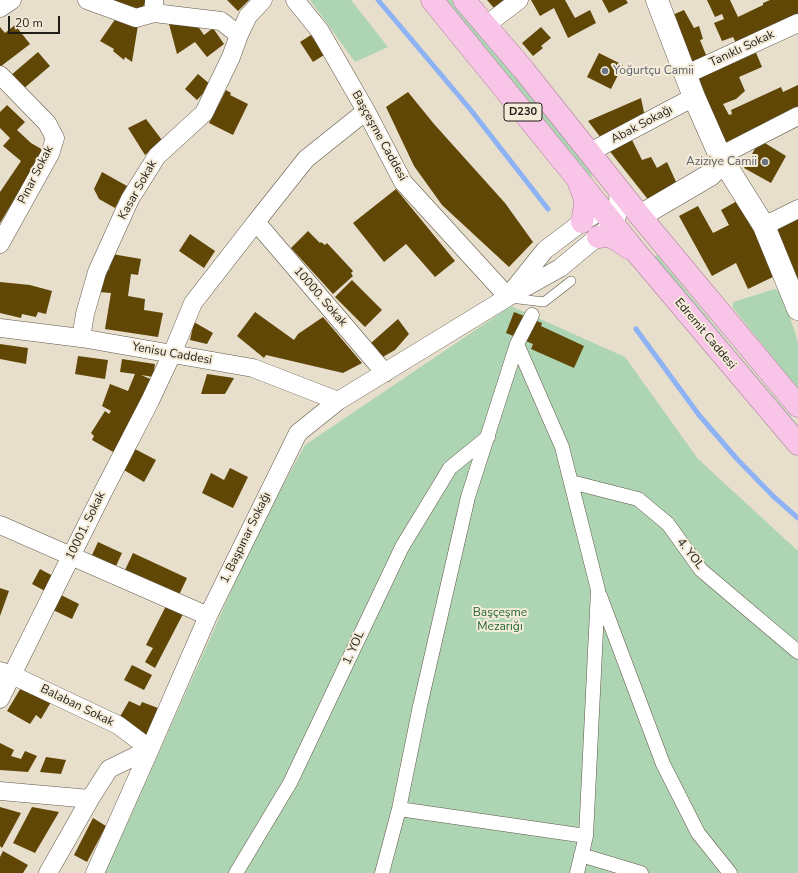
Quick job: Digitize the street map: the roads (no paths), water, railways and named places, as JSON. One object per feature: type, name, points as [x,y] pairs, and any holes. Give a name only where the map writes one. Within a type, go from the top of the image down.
[{"type":"highway","name":"D230","points":[[432,0],[576,176],[608,221]]},
{"type":"highway","name":"D230","points":[[464,0],[523,69],[640,216]]},
{"type":"highway","points":[[576,176],[584,196],[585,205],[582,222]]},
{"type":"highway","name":"Edremit Caddesi","points":[[640,216],[798,406]]},
{"type":"highway","name":"Edremit Caddesi","points":[[608,221],[636,252],[798,444]]},
{"type":"street","points":[[0,8],[12,0]]},
{"type":"street","points":[[87,0],[136,18],[154,7],[222,21],[239,36]]},
{"type":"street","name":"Kasar Sokak","points":[[81,338],[85,314],[97,272],[130,199],[157,156],[204,113],[248,16],[264,0]]},
{"type":"street","name":"Başçeşme Caddesi","points":[[295,0],[320,31],[366,111],[403,182],[508,297]]},
{"type":"street","points":[[494,19],[519,0]]},
{"type":"street","points":[[657,0],[685,75],[720,156],[764,226],[798,309]]},
{"type":"street","name":"Tanıklı Sokak","points":[[685,75],[798,23]]},
{"type":"street","name":"Pınar Sokak","points":[[0,75],[47,122],[54,138],[50,154],[0,244]]},
{"type":"street","name":"Abak Sokağı","points":[[590,152],[694,97]]},
{"type":"street","points":[[172,354],[193,304],[306,159],[366,111]]},
{"type":"street","points":[[508,297],[545,250],[582,222],[608,221],[629,216],[640,216],[710,175],[716,169],[720,156],[798,116]]},
{"type":"street","points":[[608,221],[619,188]]},
{"type":"street","points":[[764,226],[798,209]]},
{"type":"street","name":"1. Başpınar Sokağı","points":[[95,873],[208,616],[298,433],[338,401],[508,297],[566,274],[608,221]]},
{"type":"street","name":"10000. Sokak","points":[[256,222],[385,372]]},
{"type":"street","points":[[382,873],[399,809],[420,706],[468,497],[518,344],[532,315]]},
{"type":"street","name":"Yenisu Caddesi","points":[[0,328],[81,338],[253,368],[338,401]]},
{"type":"street","points":[[518,344],[562,447],[598,590],[663,764],[698,833],[730,873]]},
{"type":"street","name":"10001. Sokak","points":[[0,698],[6,673],[71,556],[150,401],[172,354]]},
{"type":"street","name":"1. YOL","points":[[236,873],[290,783],[402,547],[450,468],[488,437]]},
{"type":"street","name":"4. YOL","points":[[571,482],[638,499],[668,524],[701,570],[798,652]]},
{"type":"street","points":[[0,525],[208,616]]},
{"type":"street","points":[[577,873],[586,836],[598,590]]},
{"type":"street","name":"Balaban Sokak","points":[[6,673],[118,725],[150,749]]},
{"type":"street","points":[[48,873],[90,799],[109,769],[150,749]]},
{"type":"street","points":[[0,790],[90,799]]},
{"type":"street","points":[[399,809],[586,836]]},
{"type":"street","points":[[581,855],[641,873]]},
{"type":"waterway","points":[[378,0],[470,109],[548,209]]},
{"type":"waterway","points":[[636,329],[699,415],[737,459],[773,496],[798,518]]},
{"type":"place","name":"Yoğurtçu Camii","points":[[605,71]]},
{"type":"place","name":"Aziziye Camii","points":[[765,162]]},
{"type":"park label","name":"Başçeşme Mezarığı","points":[[500,620]]}]
